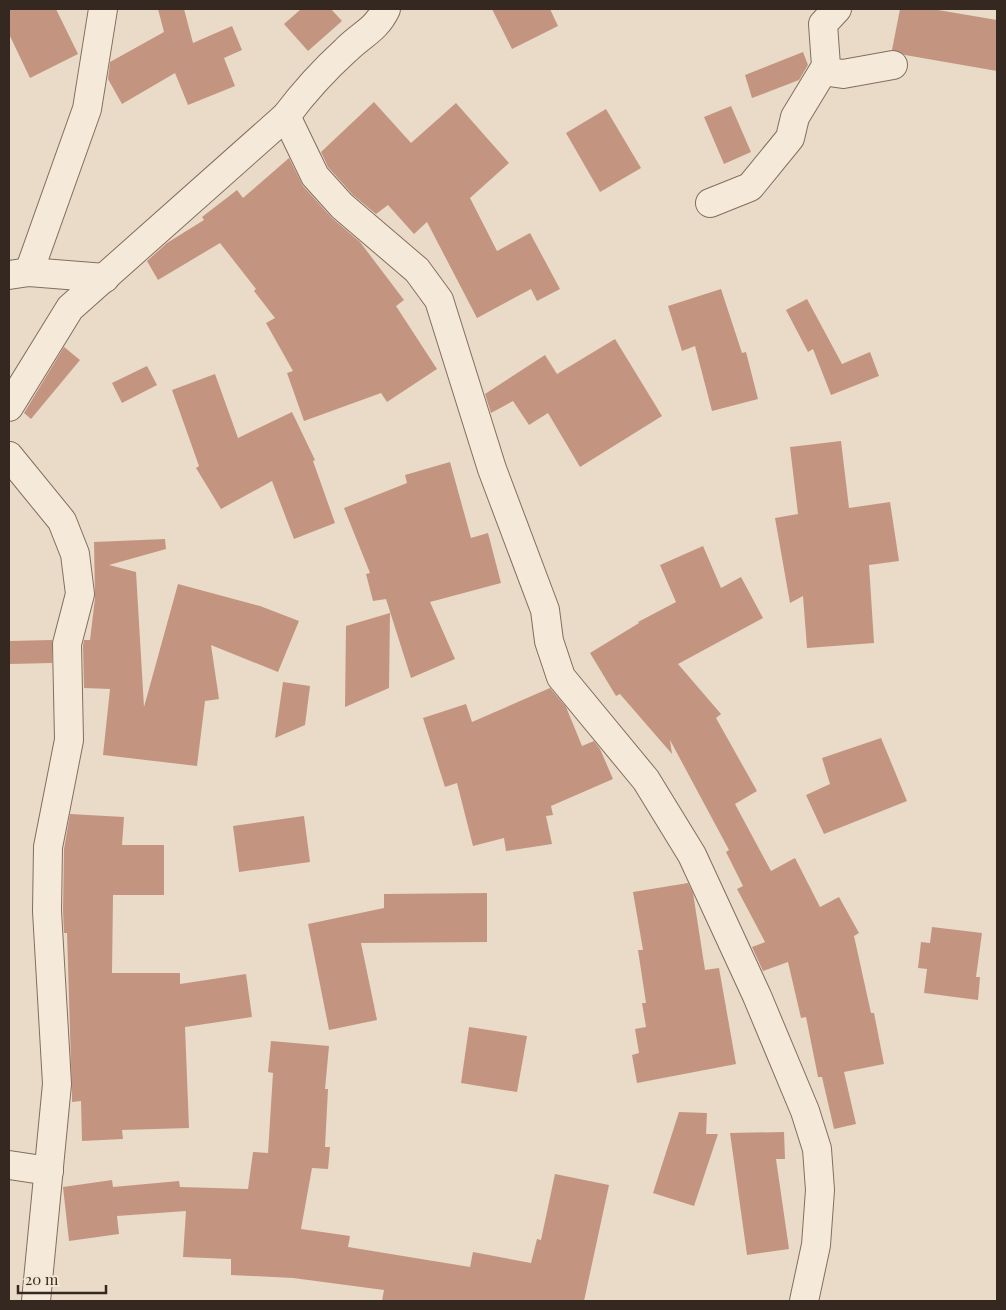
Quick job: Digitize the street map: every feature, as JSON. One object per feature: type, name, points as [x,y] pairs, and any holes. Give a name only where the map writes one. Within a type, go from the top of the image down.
[{"type":"street","points":[[103,9],[87,109],[19,274],[105,278]]},
{"type":"street","points":[[9,407],[70,308],[286,116],[307,88],[347,48],[379,23],[386,9]]},
{"type":"street","points":[[837,9],[823,24],[826,66],[829,72],[843,74],[893,65]]},
{"type":"street","points":[[710,203],[750,187],[762,173],[790,138],[795,117],[826,66]]},
{"type":"street","points":[[286,116],[315,176],[342,206],[416,270],[439,300],[492,469],[545,610],[549,641],[561,677],[646,780],[692,854],[757,996],[805,1111],[817,1149],[820,1190],[816,1245],[804,1301]]},
{"type":"street","points":[[9,456],[62,521],[76,554],[80,594],[67,644],[69,740],[48,847],[47,911],[57,1084],[36,1301]]},
{"type":"street","points":[[9,1165],[49,1171]]},
{"type":"building","points":[[9,9],[56,9],[78,54],[30,78],[9,34]]},
{"type":"building","points":[[158,9],[184,9],[193,43],[232,26],[242,50],[224,58],[235,86],[188,105],[175,73],[122,104],[108,79],[110,62],[164,32]]},
{"type":"building","points":[[301,9],[331,9],[342,21],[308,51],[284,24]]},
{"type":"building","points":[[492,9],[550,9],[558,26],[512,49]]},
{"type":"building","points":[[900,9],[932,9],[997,20],[997,71],[905,55],[892,50]]},
{"type":"building","points":[[803,52],[808,65],[799,80],[752,98],[745,75]]},
{"type":"building","points":[[374,102],[411,143],[456,103],[509,163],[470,198],[497,251],[530,233],[560,289],[537,301],[531,289],[477,318],[427,222],[414,234],[388,205],[376,214],[353,195],[328,167],[321,152]]},
{"type":"building","points":[[731,106],[751,152],[724,164],[704,117]]},
{"type":"building","points":[[606,109],[641,168],[600,192],[566,133]]},
{"type":"building","points":[[289,158],[303,186],[332,218],[360,242],[404,300],[396,306],[437,369],[387,402],[381,393],[304,421],[287,373],[293,371],[266,323],[275,318],[254,291],[256,289],[220,243],[158,280],[147,261],[167,243],[204,220],[202,217],[237,190],[243,198]]},
{"type":"building","points":[[721,289],[742,353],[746,352],[758,399],[712,411],[695,346],[682,351],[668,306]]},
{"type":"building","points":[[807,299],[842,364],[870,352],[879,376],[831,395],[813,349],[808,352],[786,310]]},
{"type":"building","points":[[615,339],[662,416],[580,467],[548,413],[529,425],[513,401],[491,413],[485,394],[545,355],[557,374]]},
{"type":"building","points":[[64,347],[80,360],[31,419],[24,413]]},
{"type":"building","points":[[147,366],[157,385],[122,403],[112,383]]},
{"type":"building","points":[[215,374],[238,438],[292,412],[315,460],[313,461],[335,523],[294,539],[272,481],[221,509],[196,468],[199,466],[172,390]]},
{"type":"building","points":[[841,441],[849,508],[890,502],[899,561],[869,565],[874,643],[807,648],[803,596],[790,603],[775,518],[798,514],[790,447]]},
{"type":"building","points":[[450,462],[471,538],[488,533],[501,583],[430,602],[455,659],[411,678],[386,599],[373,601],[366,574],[370,573],[344,508],[407,483],[405,475]]},
{"type":"building","points":[[165,539],[166,549],[109,565],[136,572],[144,707],[178,584],[260,606],[299,621],[278,672],[211,645],[219,699],[205,701],[197,766],[103,755],[110,689],[84,688],[83,646],[84,640],[90,640],[95,598],[94,542]]},
{"type":"building","points":[[703,546],[721,588],[741,577],[763,618],[678,664],[721,714],[716,718],[757,791],[735,804],[771,871],[795,858],[820,907],[839,897],[859,933],[854,936],[871,1013],[874,1013],[884,1064],[844,1072],[856,1124],[834,1129],[822,1077],[818,1077],[806,1017],[801,1018],[788,962],[763,971],[752,947],[765,942],[737,889],[743,886],[726,852],[729,850],[670,740],[672,754],[620,694],[616,696],[590,653],[638,622],[676,602],[660,565]]},
{"type":"building","points":[[390,613],[389,688],[345,707],[346,626]]},
{"type":"building","points":[[52,640],[52,663],[9,664],[9,641]]},
{"type":"building","points":[[283,682],[310,686],[305,725],[275,738]]},
{"type":"building","points":[[550,688],[566,707],[582,746],[594,741],[600,749],[613,779],[551,806],[553,815],[546,816],[552,844],[506,851],[504,838],[473,846],[457,783],[445,787],[423,718],[466,704],[472,722]]},
{"type":"building","points":[[881,738],[907,801],[824,834],[806,795],[830,784],[822,758]]},
{"type":"building","points":[[70,814],[124,817],[122,845],[164,845],[164,895],[113,895],[112,973],[180,973],[180,984],[246,974],[252,1017],[185,1027],[189,1128],[122,1130],[123,1139],[82,1141],[81,1101],[72,1102],[67,933],[64,933],[63,911],[64,849]]},
{"type":"building","points":[[304,816],[310,862],[239,872],[233,826]]},
{"type":"building","points":[[688,883],[693,893],[705,970],[719,968],[736,1064],[637,1083],[632,1055],[639,1053],[635,1029],[646,1027],[642,1003],[646,1003],[638,950],[643,950],[633,892]]},
{"type":"building","points":[[487,893],[487,942],[361,943],[377,1020],[329,1030],[308,924],[384,908],[384,894]]},
{"type":"building","points":[[932,927],[982,933],[976,977],[980,977],[978,1000],[924,993],[927,969],[918,968],[921,942],[930,943]]},
{"type":"building","points":[[469,1027],[527,1036],[517,1092],[461,1083]]},
{"type":"building","points":[[271,1041],[329,1046],[325,1089],[328,1089],[325,1147],[330,1147],[328,1169],[312,1168],[301,1229],[350,1236],[348,1247],[470,1267],[473,1252],[531,1263],[537,1239],[541,1240],[555,1174],[609,1185],[584,1301],[382,1301],[384,1290],[293,1278],[231,1275],[231,1259],[183,1257],[186,1211],[117,1216],[119,1234],[69,1241],[63,1187],[112,1180],[113,1187],[179,1181],[180,1187],[248,1189],[253,1152],[268,1153],[273,1073],[268,1072]]},
{"type":"building","points":[[679,1112],[707,1113],[706,1134],[718,1134],[694,1206],[653,1193]]},
{"type":"building","points":[[784,1132],[785,1159],[776,1159],[789,1249],[747,1255],[730,1133]]}]
